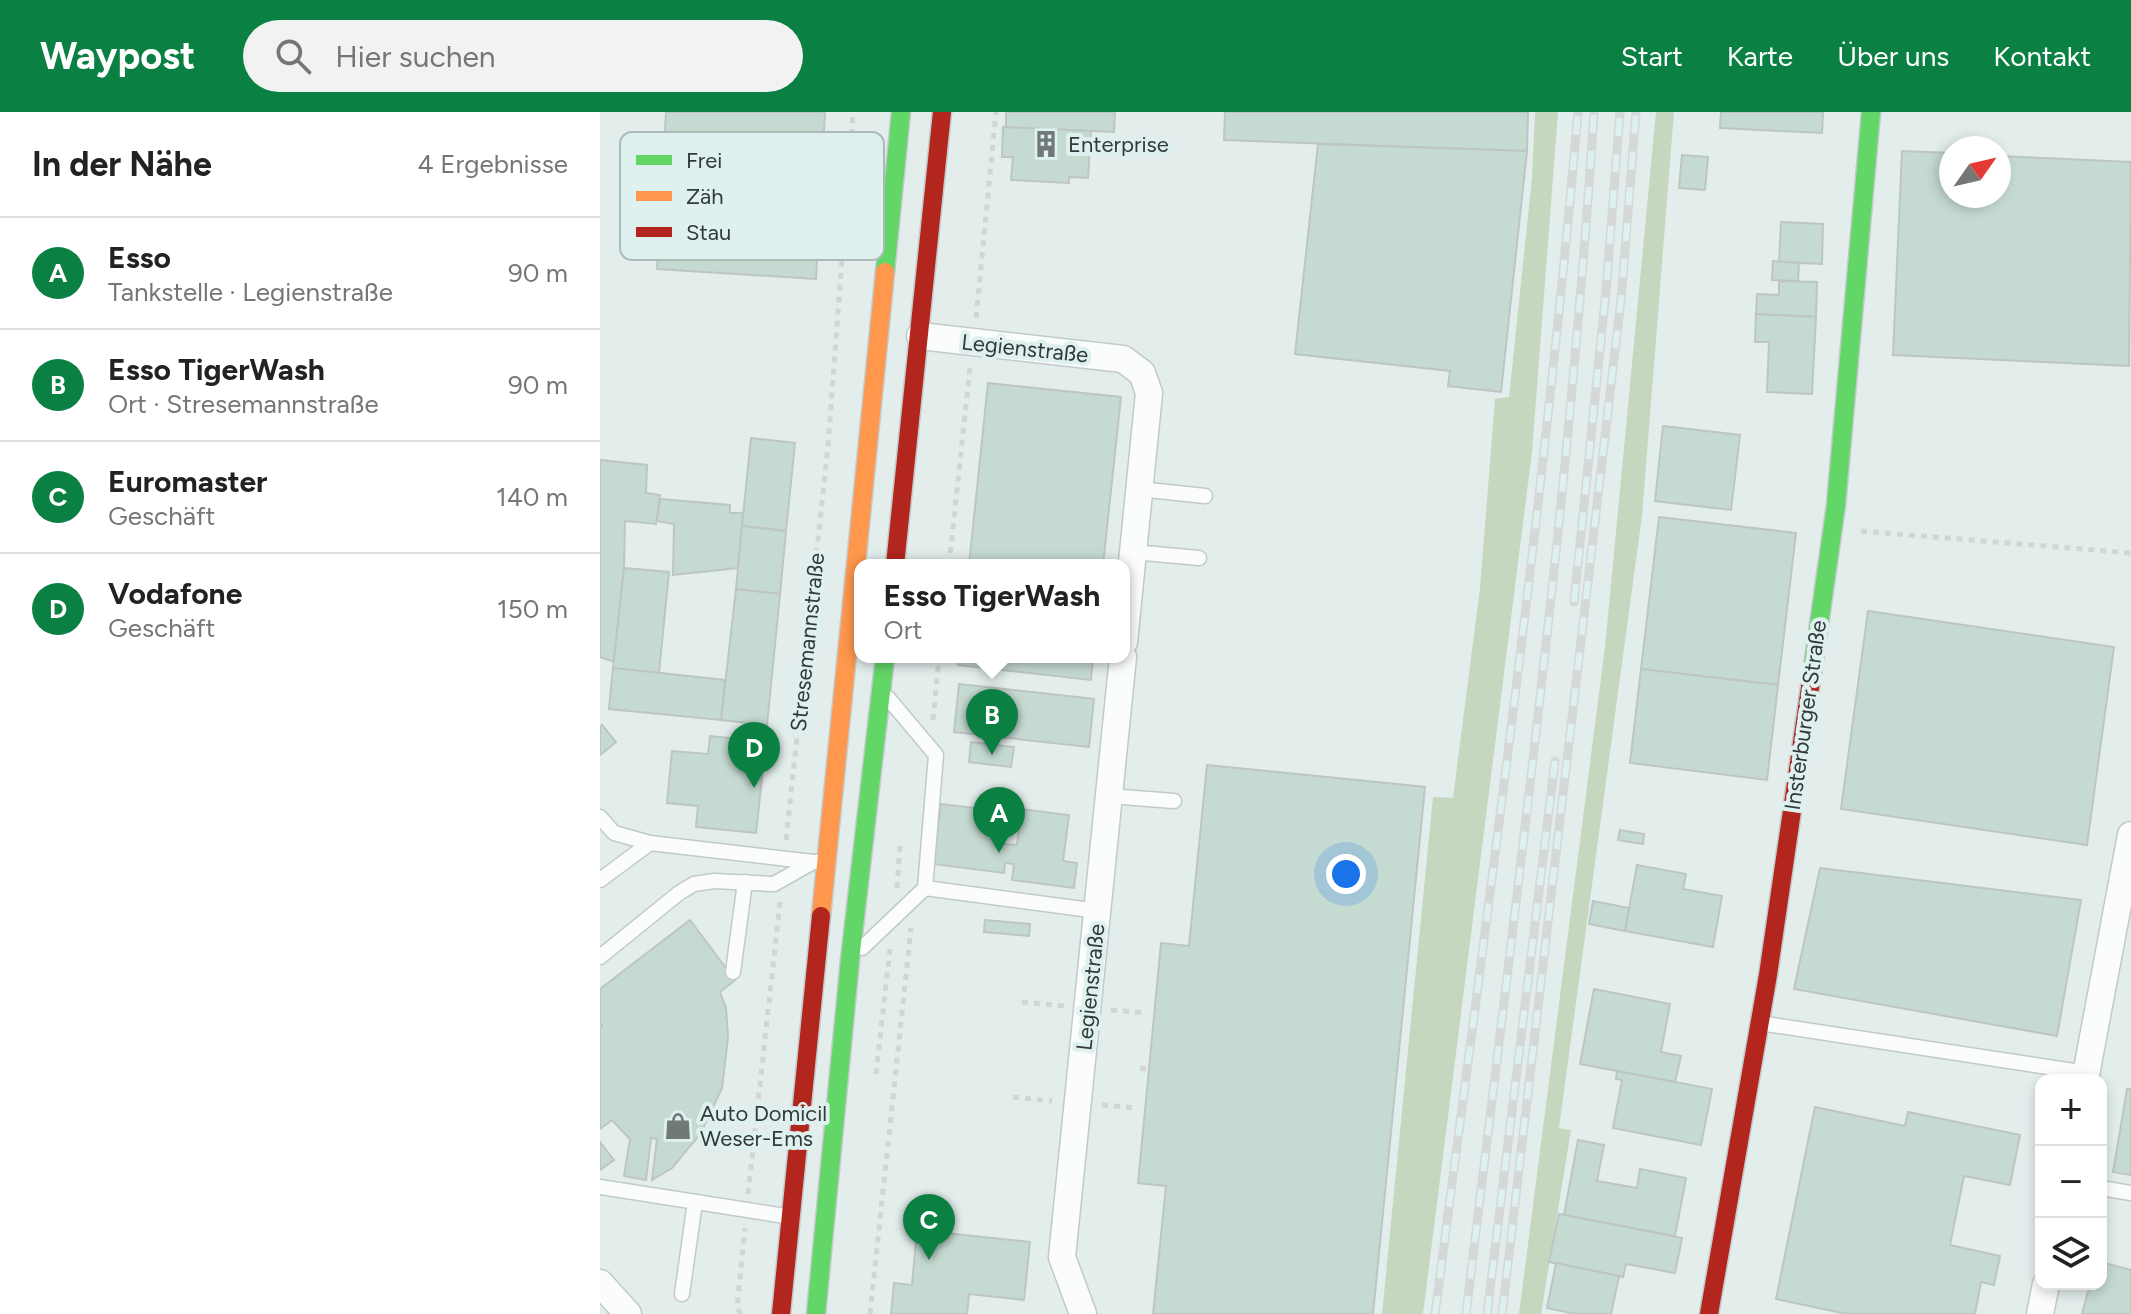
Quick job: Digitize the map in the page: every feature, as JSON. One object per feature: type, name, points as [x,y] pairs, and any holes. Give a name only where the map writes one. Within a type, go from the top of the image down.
[{"type":"main road","name":"Stresemannstraße","points":[[781,1314],[820,862],[901,112]]},
{"type":"main road","points":[[896,559],[942,112]]},
{"type":"main road","name":"Insterburger Straße","points":[[1709,1314],[1759,1023],[1832,529],[1871,112]]},
{"type":"main road","points":[[816,1314],[850,960],[884,663]]},
{"type":"street","name":"Legienstraße","points":[[920,336],[1123,359],[1142,373],[1149,393],[1130,582]]},
{"type":"street","name":"Legienstraße","points":[[1083,1314],[1062,1257],[1122,663]]},
{"type":"street","points":[[2086,1074],[2124,918],[2131,835]]},
{"type":"street","points":[[600,1283],[628,1314]]},
{"type":"street","points":[[2040,1314],[2045,1290]]},
{"type":"lane","points":[[1139,489],[1205,496]]},
{"type":"lane","points":[[1133,552],[1199,558]]},
{"type":"lane","points":[[850,960],[919,894],[933,752],[881,691]]},
{"type":"lane","points":[[1109,796],[1174,801]]},
{"type":"lane","points":[[600,817],[614,833],[650,843],[820,862]]},
{"type":"lane","points":[[600,880],[650,843]]},
{"type":"lane","points":[[600,957],[694,884],[774,884],[820,862]]},
{"type":"lane","points":[[733,972],[745,882]]},
{"type":"lane","points":[[919,894],[1098,911]]},
{"type":"lane","points":[[1759,1023],[2074,1074]]},
{"type":"lane","points":[[600,1187],[790,1217]]},
{"type":"lane","points":[[2107,1189],[2131,1193]]},
{"type":"lane","points":[[682,1294],[695,1202]]},
{"type":"path","name":"Stresemannstraße","points":[[852,132],[853,112]]},
{"type":"path","name":"Stresemannstraße","points":[[784,859],[828,453],[842,260]]},
{"type":"path","points":[[1832,529],[2131,553]]},
{"type":"path","points":[[933,752],[939,663]]},
{"type":"path","points":[[874,1088],[900,844]]},
{"type":"path","points":[[741,1314],[737,1308],[782,879]]},
{"type":"path","points":[[870,1314],[919,894]]},
{"type":"path","points":[[1140,1068],[1149,1069]]},
{"type":"green space","points":[[1535,112],[1558,112],[1532,452],[1423,1314],[1382,1314],[1433,797],[1453,798],[1480,588],[1495,399],[1509,397],[1532,178]]},
{"type":"green space","points":[[1656,112],[1674,112],[1642,516],[1559,1128],[1571,1130],[1541,1314],[1519,1314],[1605,647]]},
{"type":"building","points":[[666,112],[825,112],[824,132],[665,132]]},
{"type":"building","points":[[1006,112],[1115,112],[1114,132],[1006,128]]},
{"type":"building","points":[[1225,112],[1528,112],[1527,151],[1224,140]]},
{"type":"building","points":[[1721,112],[1823,112],[1822,133],[1720,128]]},
{"type":"building","name":"Enterprise","points":[[1003,127],[1091,131],[1088,178],[1069,177],[1069,183],[1011,180],[1013,157],[1002,157]]},
{"type":"building","points":[[1318,144],[1527,151],[1501,392],[1448,386],[1450,371],[1295,354]]},
{"type":"building","points":[[1902,151],[1939,153],[1939,208],[2011,208],[2011,157],[2131,162],[2129,366],[1893,355]]},
{"type":"building","points":[[1682,155],[1708,157],[1705,190],[1679,188]]},
{"type":"building","points":[[1781,222],[1823,224],[1822,264],[1779,262]]},
{"type":"building","points":[[658,260],[817,260],[816,279],[657,269]]},
{"type":"building","points":[[1773,261],[1799,263],[1798,281],[1772,280]]},
{"type":"building","points":[[1779,281],[1817,282],[1816,317],[1756,314],[1757,294],[1779,295]]},
{"type":"building","points":[[1756,314],[1816,317],[1812,394],[1767,392],[1769,342],[1755,342]]},
{"type":"building","points":[[988,383],[1121,397],[1104,559],[970,559]]},
{"type":"building","points":[[1663,426],[1740,435],[1731,510],[1655,501]]},
{"type":"building","points":[[751,438],[795,443],[786,531],[742,526]]},
{"type":"building","points":[[600,460],[647,465],[646,493],[660,495],[656,524],[625,521],[624,568],[614,662],[600,657]]},
{"type":"building","points":[[660,499],[730,505],[730,513],[743,513],[738,568],[673,575],[674,524],[657,521]]},
{"type":"building","points":[[1659,517],[1796,533],[1778,685],[1641,669]]},
{"type":"building","points":[[742,526],[786,531],[780,594],[736,589]]},
{"type":"building","points":[[624,568],[669,572],[659,673],[613,668]]},
{"type":"building","points":[[736,589],[780,594],[767,725],[721,720]]},
{"type":"building","points":[[1868,611],[2114,647],[2087,845],[1841,809]]},
{"type":"building","points":[[958,663],[1092,663],[1091,680]]},
{"type":"building","points":[[613,668],[725,680],[721,720],[609,709]]},
{"type":"building","points":[[1641,669],[1778,685],[1767,780],[1630,763]]},
{"type":"building","points":[[959,684],[1094,699],[1089,747],[954,732]]},
{"type":"building","points":[[602,725],[616,742],[600,755],[600,727]]},
{"type":"building","points":[[710,736],[766,742],[756,833],[696,827],[698,806],[667,803],[672,751],[708,754]]},
{"type":"building","points":[[971,742],[1014,747],[1011,767],[969,762]]},
{"type":"building","points":[[1207,765],[1425,787],[1373,1314],[1153,1314],[1166,1186],[1138,1183],[1161,943],[1189,946]]},
{"type":"building","points":[[941,804],[1008,812],[1004,844],[1017,845],[1021,809],[1069,815],[1063,861],[1077,863],[1074,888],[1012,880],[1014,864],[1005,863],[1004,873],[933,864]]},
{"type":"building","points":[[1620,830],[1644,834],[1643,844],[1618,840]]},
{"type":"building","points":[[1637,865],[1686,874],[1683,889],[1722,896],[1713,947],[1625,931]]},
{"type":"building","points":[[1820,868],[2081,900],[2057,1036],[1794,989]]},
{"type":"building","points":[[1593,901],[1629,908],[1625,931],[1589,924]]},
{"type":"building","points":[[690,920],[735,980],[720,992],[726,1008],[728,1037],[722,1088],[701,1133],[672,1168],[652,1180],[657,1139],[651,1138],[646,1180],[624,1176],[630,1139],[612,1120],[600,1129],[600,989]]},
{"type":"building","points":[[985,920],[1030,924],[1029,936],[984,932]]},
{"type":"building","points":[[1594,989],[1670,1004],[1661,1052],[1681,1056],[1675,1082],[1580,1064]]},
{"type":"building","points":[[1617,1071],[1712,1089],[1701,1145],[1613,1128],[1622,1080],[1616,1079]]},
{"type":"building","points":[[2127,1089],[2131,1089],[2131,1175],[2113,1172]]},
{"type":"building","points":[[1815,1107],[1905,1126],[1908,1112],[2020,1135],[2010,1185],[1964,1176],[1950,1245],[2000,1256],[1994,1285],[1981,1282],[1975,1314],[1847,1314],[1776,1299]]},
{"type":"building","points":[[1578,1140],[1604,1145],[1597,1181],[1637,1188],[1640,1169],[1686,1178],[1675,1236],[1564,1215]]},
{"type":"building","points":[[600,1142],[614,1160],[600,1170]]},
{"type":"building","points":[[1559,1214],[1682,1238],[1675,1273],[1626,1264],[1623,1277],[1549,1262]]},
{"type":"building","points":[[917,1230],[1030,1242],[1024,1300],[969,1294],[967,1314],[891,1314],[894,1283],[912,1285]]},
{"type":"building","points":[[1556,1263],[1619,1276],[1611,1314],[1575,1314],[1547,1308]]},
{"type":"building","points":[[2107,1264],[2131,1270],[2131,1314],[2082,1314],[2088,1290],[2107,1290]]},
{"type":"railway","points":[[1435,1314],[1531,564],[1578,112]]},
{"type":"railway","points":[[1466,1314],[1555,564],[1594,112]]},
{"type":"railway","points":[[1574,602],[1606,291],[1620,112]]},
{"type":"railway","points":[[1502,1314],[1621,300],[1636,112]]},
{"type":"railway","points":[[1487,1314],[1555,761]]},
{"type":"traffic: fast","points":[[885,272],[901,112]]},
{"type":"traffic: fast","points":[[1813,667],[1836,505],[1871,112]]},
{"type":"traffic: fast","points":[[816,1314],[850,960],[884,663]]},
{"type":"traffic: slow","points":[[856,559],[885,272]]},
{"type":"traffic: slow","points":[[821,916],[854,584]]},
{"type":"traffic: jam","points":[[896,559],[942,112]]},
{"type":"traffic: jam","points":[[1709,1314],[1768,975],[1813,667]]},
{"type":"traffic: jam","points":[[781,1314],[821,916]]},
{"type":"place","name":"Enterprise","points":[[1046,144]]},
{"type":"place","name":"Esso TigerWash","points":[[992,755]]},
{"type":"place","name":"Vodafone","points":[[754,788]]},
{"type":"place","name":"Esso","points":[[999,853]]},
{"type":"place","name":"Auto Domicil Weser-Ems","points":[[678,1126]]},
{"type":"place","name":"Euromaster","points":[[929,1260]]}]
